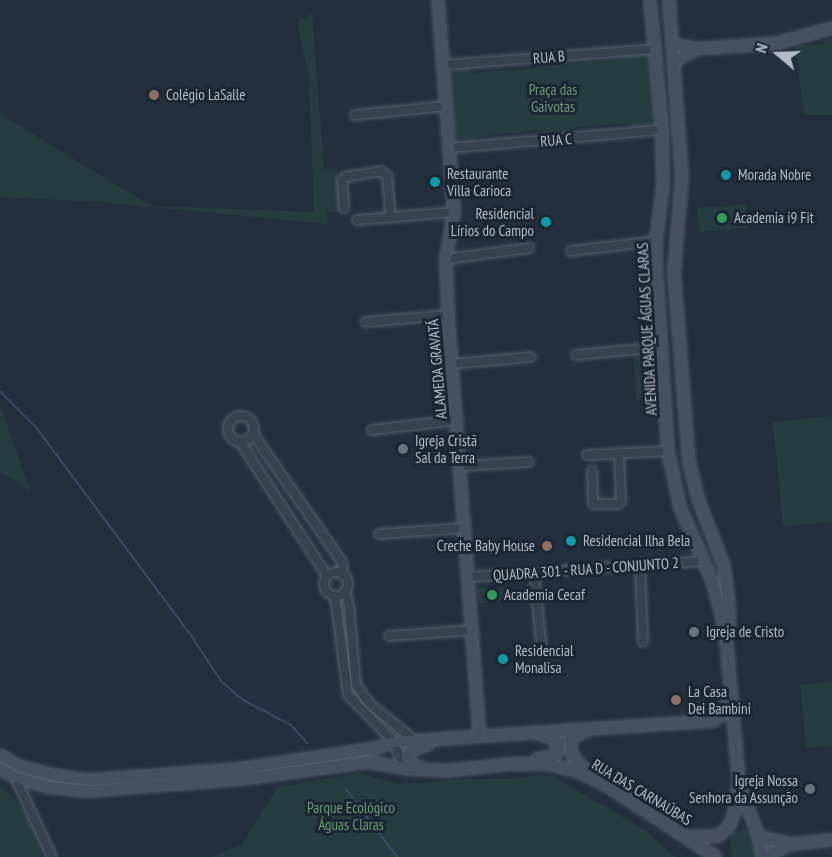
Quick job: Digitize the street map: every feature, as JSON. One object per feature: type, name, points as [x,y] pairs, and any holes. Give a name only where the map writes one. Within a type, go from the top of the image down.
[{"type":"street","name":"ALAMEDA GRAVATÁ","points":[[438,0],[454,212],[446,259],[448,315],[480,736]]},
{"type":"street","name":"AVENIDA PARQUE ÁGUAS CLARAS","points":[[650,0],[662,130],[663,186],[656,241],[668,451],[676,495],[712,581],[727,648],[739,782],[734,814],[729,826],[718,836],[688,837]]},
{"type":"street","name":"AVENIDA PARQUE ÁGUAS CLARAS","points":[[669,0],[682,175],[674,266],[690,475],[717,546],[727,581],[729,615],[727,648]]},
{"type":"street","points":[[672,44],[696,49],[778,43],[832,28]]},
{"type":"street","name":"RUA B","points":[[444,65],[655,49]]},
{"type":"street","points":[[674,62],[696,49]]},
{"type":"street","points":[[355,115],[447,106]]},
{"type":"street","name":"RUA C","points":[[450,148],[662,130]]},
{"type":"street","points":[[345,208],[342,180],[345,177],[381,171],[387,176],[391,218]]},
{"type":"street","points":[[357,220],[454,212]]},
{"type":"street","points":[[571,250],[656,241]]},
{"type":"street","points":[[446,259],[529,248]]},
{"type":"street","points":[[366,322],[448,315]]},
{"type":"street","points":[[576,355],[662,347]]},
{"type":"street","points":[[452,364],[531,357]]},
{"type":"street","points":[[666,408],[684,406]]},
{"type":"street","points":[[240,442],[248,440],[253,434],[254,425],[249,419],[237,417],[230,423],[229,431],[232,438],[240,442],[327,576],[325,589],[335,596],[348,695],[394,742],[404,768]]},
{"type":"street","points":[[372,430],[457,420]]},
{"type":"street","points":[[253,434],[342,562],[343,575],[348,583],[345,592],[349,605],[356,685],[370,704],[415,741]]},
{"type":"street","points":[[587,455],[668,451]]},
{"type":"street","points":[[592,471],[593,504],[618,504],[621,501],[619,454]]},
{"type":"street","points":[[461,466],[530,462]]},
{"type":"street","points":[[379,534],[465,528]]},
{"type":"street","name":"QUADRA 301 - RUA D - CONJUNTO 2","points":[[469,577],[704,561]]},
{"type":"street","points":[[640,565],[643,642]]},
{"type":"street","points":[[327,576],[334,573],[343,575]]},
{"type":"street","points":[[534,573],[542,650]]},
{"type":"street","points":[[335,596],[345,592]]},
{"type":"street","points":[[389,636],[473,630]]},
{"type":"street","points":[[713,721],[724,713],[731,688]]},
{"type":"street","points":[[1,755],[21,767],[57,776],[91,780],[276,765],[377,748],[394,742],[600,727],[713,721],[730,730],[735,739]]},
{"type":"street","points":[[600,727],[574,735],[571,749],[573,757],[583,768],[606,785]]},
{"type":"street","points":[[510,764],[557,754],[559,746],[555,739],[528,732]]},
{"type":"street","points":[[444,740],[416,748],[407,756],[408,761],[417,766],[446,771]]},
{"type":"street","name":"RUA DAS CARNAÚBAS","points":[[0,769],[15,777],[47,787],[88,791],[241,779],[368,762],[404,768],[446,771],[510,764],[562,766],[606,785],[716,857]]},
{"type":"street","points":[[15,777],[52,857]]},
{"type":"street","name":"AVENIDA PARQUE ÁGUAS CLARAS","points":[[739,782],[764,857]]},
{"type":"street","points":[[759,837],[793,844],[832,840]]},
{"type":"street","points":[[764,857],[793,844]]},
{"type":"green space","points":[[312,14],[324,169],[337,168],[340,211],[327,212],[328,224],[99,202],[0,197],[0,114],[151,206],[314,212],[309,78],[298,26],[298,21]]},
{"type":"green space","points":[[832,38],[832,115],[804,115],[795,44],[814,46]]},
{"type":"green space","name":"Praça das Gaivotas","points":[[622,53],[646,53],[649,56],[655,121],[649,128],[632,129],[631,123],[569,128],[565,135],[541,136],[540,130],[475,137],[474,142],[464,143],[454,136],[450,74],[457,68],[470,67],[471,73],[530,69],[537,67],[536,61],[562,58],[563,65],[623,59]]},
{"type":"green space","name":"Academia i9 Fit","points":[[746,204],[748,228],[699,232],[697,208]]},
{"type":"green space","points":[[654,347],[658,399],[636,400],[633,352]]},
{"type":"green space","points":[[0,405],[30,491],[0,471]]},
{"type":"green space","points":[[832,416],[832,522],[783,526],[773,422]]},
{"type":"green space","name":"Academia Cecaf","points":[[505,586],[507,601],[478,604],[477,589]]},
{"type":"green space","points":[[832,682],[832,746],[806,748],[800,685]]},
{"type":"green space","name":"Parque Ecológico Águas Claras","points":[[360,773],[399,784],[512,779],[543,774],[552,776],[643,829],[675,857],[213,857],[242,844],[278,787]]},
{"type":"green space","points":[[0,786],[10,793],[29,817],[42,857],[0,857]]},
{"type":"green space","points":[[744,829],[753,834],[758,857],[731,857],[730,838],[734,833]]},
{"type":"waterway","points":[[0,391],[35,426],[192,637],[221,681],[243,700],[291,725],[307,743]]},
{"type":"waterway","points":[[346,789],[397,857]]},
{"type":"place","name":"Colégio LaSalle","points":[[154,95]]},
{"type":"place","name":"Morada Nobre","points":[[726,175]]},
{"type":"place","name":"Restaurante Villa Carioca","points":[[435,182]]},
{"type":"place","name":"Academia i9 Fit","points":[[722,218]]},
{"type":"place","name":"Residencial Lírios do Campo","points":[[546,222]]},
{"type":"place","name":"Igreja Cristã Sal da Terra","points":[[403,449]]},
{"type":"place","name":"Residencial Ilha Bela","points":[[571,541]]},
{"type":"place","name":"Creche Baby House","points":[[547,546]]},
{"type":"place","name":"Academia Cecaf","points":[[492,595]]},
{"type":"place","name":"Igreja de Cristo","points":[[694,632]]},
{"type":"place","name":"Residencial Monalisa","points":[[503,659]]},
{"type":"place","name":"La Casa Dei Bambini","points":[[676,700]]},
{"type":"place","name":"Igreja Nossa Senhora da Assunção","points":[[810,789]]}]
